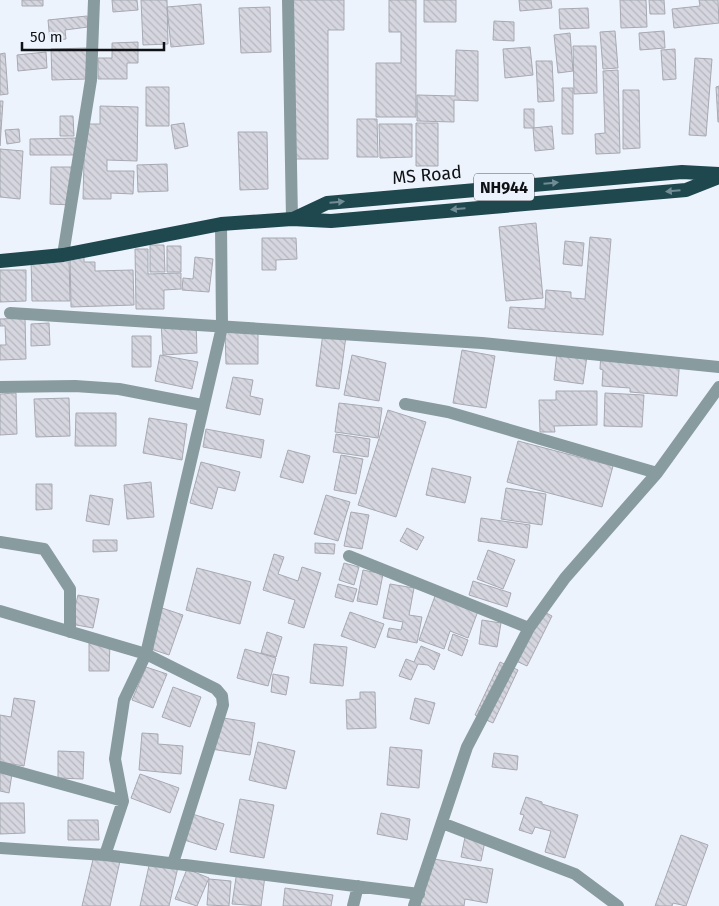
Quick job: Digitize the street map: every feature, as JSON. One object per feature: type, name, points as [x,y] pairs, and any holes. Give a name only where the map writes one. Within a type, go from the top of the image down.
[{"type":"highway","name":"MS Road","points":[[0,261],[64,254],[222,224],[292,219],[327,203],[682,172],[719,175]]},
{"type":"street","points":[[64,254],[91,80],[94,0]]},
{"type":"street","points":[[288,0],[292,219]]},
{"type":"street","points":[[105,855],[123,802],[115,759],[124,700],[146,654],[202,405],[222,327],[222,224]]},
{"type":"street","points":[[10,312],[482,343],[719,367]]},
{"type":"street","points":[[0,387],[75,386],[119,389],[202,405]]},
{"type":"street","points":[[0,848],[105,855],[358,886],[417,900],[467,746],[529,628],[565,578],[657,473],[719,387]]},
{"type":"street","points":[[405,404],[448,412],[657,473]]},
{"type":"street","points":[[0,542],[44,548],[70,589],[70,632]]},
{"type":"street","points":[[349,556],[529,628]]},
{"type":"street","points":[[0,611],[146,654],[216,689],[222,696],[223,705],[173,863]]},
{"type":"street","points":[[0,766],[123,802]]},
{"type":"street","points":[[442,823],[575,874],[618,906]]},
{"type":"street","points":[[353,906],[358,886]]},
{"type":"building","points":[[22,0],[43,0],[43,6],[22,6]]},
{"type":"building","points":[[112,0],[137,0],[138,10],[113,12]]},
{"type":"building","points":[[141,0],[167,0],[168,44],[143,45]]},
{"type":"building","points":[[292,0],[344,0],[344,30],[328,30],[328,159],[292,159]]},
{"type":"building","points":[[389,0],[416,0],[416,117],[376,117],[376,63],[401,63],[401,32],[389,32]]},
{"type":"building","points":[[424,0],[456,0],[456,22],[424,22]]},
{"type":"building","points":[[519,0],[551,0],[552,8],[520,11]]},
{"type":"building","points":[[620,0],[646,0],[647,27],[621,28]]},
{"type":"building","points":[[649,0],[664,0],[665,14],[650,14]]},
{"type":"building","points":[[699,0],[718,0],[719,23],[674,28],[672,9],[700,6]]},
{"type":"building","points":[[201,4],[204,44],[171,47],[167,7]]},
{"type":"building","points":[[270,7],[271,52],[241,53],[239,8]]},
{"type":"building","points":[[588,8],[589,28],[560,29],[559,9]]},
{"type":"building","points":[[87,16],[88,27],[65,30],[66,39],[50,41],[48,20]]},
{"type":"building","points":[[494,21],[514,22],[514,41],[493,40]]},
{"type":"building","points":[[615,31],[618,68],[603,69],[600,32]]},
{"type":"building","points":[[664,31],[665,48],[640,50],[639,33]]},
{"type":"building","points":[[570,33],[573,71],[558,73],[554,35]]},
{"type":"building","points":[[138,42],[138,63],[127,63],[127,79],[98,79],[98,58],[112,58],[112,43]]},
{"type":"building","points":[[573,46],[596,46],[597,93],[574,94]]},
{"type":"building","points":[[530,47],[533,75],[505,78],[503,49]]},
{"type":"building","points":[[87,48],[87,79],[52,80],[51,49]]},
{"type":"building","points":[[675,49],[676,79],[663,80],[661,50]]},
{"type":"building","points":[[456,50],[478,51],[478,101],[454,100],[454,122],[417,121],[417,95],[455,96]]},
{"type":"building","points":[[46,52],[47,68],[18,71],[17,55]]},
{"type":"building","points":[[5,53],[8,94],[0,95],[0,54]]},
{"type":"building","points":[[695,58],[712,59],[706,136],[689,135]]},
{"type":"building","points":[[536,61],[552,61],[554,101],[538,102]]},
{"type":"building","points":[[618,70],[620,153],[596,154],[595,134],[605,133],[603,71]]},
{"type":"building","points":[[719,86],[719,122],[718,122],[716,87]]},
{"type":"building","points":[[146,87],[169,87],[169,126],[146,126]]},
{"type":"building","points":[[562,88],[573,88],[573,134],[562,134]]},
{"type":"building","points":[[623,90],[639,90],[640,148],[623,149]]},
{"type":"building","points":[[0,101],[3,101],[0,146]]},
{"type":"building","points":[[100,106],[138,107],[137,161],[107,160],[107,171],[134,171],[133,194],[111,193],[111,199],[83,199],[85,124],[100,124]]},
{"type":"building","points":[[524,109],[534,109],[534,128],[524,128]]},
{"type":"building","points":[[60,116],[73,116],[74,136],[60,136]]},
{"type":"building","points":[[357,119],[377,119],[378,157],[357,157]]},
{"type":"building","points":[[184,123],[188,146],[175,149],[171,125]]},
{"type":"building","points":[[416,123],[438,123],[438,166],[416,166]]},
{"type":"building","points":[[379,124],[412,124],[412,157],[380,158]]},
{"type":"building","points":[[552,126],[554,149],[535,151],[533,128]]},
{"type":"building","points":[[19,129],[20,142],[7,144],[5,130]]},
{"type":"building","points":[[238,132],[267,132],[268,189],[240,190]]},
{"type":"building","points":[[76,138],[76,155],[30,155],[30,139]]},
{"type":"building","points":[[0,149],[23,151],[20,199],[0,197]]},
{"type":"building","points":[[167,164],[168,191],[138,192],[137,165]]},
{"type":"building","points":[[51,167],[72,167],[72,205],[50,204]]},
{"type":"building","points":[[536,223],[543,298],[506,301],[499,227]]},
{"type":"building","points":[[590,237],[611,239],[603,335],[508,328],[510,307],[545,309],[546,290],[571,292],[571,298],[585,299]]},
{"type":"building","points":[[262,238],[296,238],[297,259],[276,260],[276,270],[262,270]]},
{"type":"building","points":[[565,241],[584,243],[582,266],[563,264]]},
{"type":"building","points":[[150,245],[164,245],[165,272],[150,272]]},
{"type":"building","points":[[167,246],[181,246],[181,272],[167,272]]},
{"type":"building","points":[[135,249],[148,249],[148,274],[181,273],[181,289],[164,290],[164,309],[136,309]]},
{"type":"building","points":[[84,253],[84,262],[95,262],[95,271],[133,270],[134,305],[71,307],[70,254]]},
{"type":"building","points":[[69,257],[70,301],[32,301],[31,258]]},
{"type":"building","points":[[195,257],[213,259],[209,292],[182,290],[183,278],[193,279]]},
{"type":"building","points":[[0,270],[26,270],[26,301],[0,302]]},
{"type":"building","points":[[25,318],[26,359],[0,360],[0,345],[6,345],[5,326],[0,326],[0,319]]},
{"type":"building","points":[[196,320],[197,353],[163,355],[161,322]]},
{"type":"building","points":[[49,323],[50,345],[31,346],[31,324]]},
{"type":"building","points":[[225,330],[258,330],[258,364],[226,364]]},
{"type":"building","points":[[323,333],[346,336],[339,389],[316,386]]},
{"type":"building","points":[[132,336],[151,336],[151,367],[132,367]]},
{"type":"building","points":[[462,350],[495,356],[486,408],[453,403]]},
{"type":"building","points":[[601,351],[680,358],[677,396],[630,392],[630,388],[602,386],[603,370],[600,369]]},
{"type":"building","points":[[557,352],[587,356],[583,384],[554,380]]},
{"type":"building","points":[[160,355],[198,362],[192,389],[155,381]]},
{"type":"building","points":[[352,355],[386,363],[379,401],[344,395]]},
{"type":"building","points":[[233,377],[253,380],[250,396],[263,399],[260,415],[226,408]]},
{"type":"building","points":[[556,391],[597,391],[597,425],[554,426],[555,432],[540,432],[539,400],[556,400]]},
{"type":"building","points":[[16,393],[17,434],[0,435],[0,394]]},
{"type":"building","points":[[605,393],[644,395],[642,427],[604,426]]},
{"type":"building","points":[[69,398],[70,436],[36,437],[34,399]]},
{"type":"building","points":[[339,403],[382,408],[378,438],[335,432]]},
{"type":"building","points":[[388,410],[426,422],[396,517],[358,505]]},
{"type":"building","points":[[76,413],[116,413],[116,446],[75,446]]},
{"type":"building","points":[[149,418],[187,424],[182,460],[143,453]]},
{"type":"building","points":[[206,429],[264,440],[261,458],[203,447]]},
{"type":"building","points":[[336,434],[370,439],[368,457],[333,452]]},
{"type":"building","points":[[518,441],[613,466],[602,507],[507,482]]},
{"type":"building","points":[[288,450],[310,456],[303,483],[280,477]]},
{"type":"building","points":[[341,455],[363,459],[356,494],[334,490]]},
{"type":"building","points":[[201,462],[240,472],[235,491],[218,487],[212,509],[190,503]]},
{"type":"building","points":[[432,468],[471,477],[465,503],[426,495]]},
{"type":"building","points":[[151,482],[154,517],[127,519],[124,485]]},
{"type":"building","points":[[36,484],[52,484],[52,509],[36,510]]},
{"type":"building","points":[[506,488],[546,494],[542,525],[501,519]]},
{"type":"building","points":[[90,495],[113,499],[109,525],[86,521]]},
{"type":"building","points":[[326,495],[350,502],[338,541],[314,534]]},
{"type":"building","points":[[351,512],[369,515],[362,549],[344,546]]},
{"type":"building","points":[[481,518],[530,525],[527,548],[478,541]]},
{"type":"building","points":[[407,528],[424,537],[417,550],[400,541]]},
{"type":"building","points":[[93,540],[117,540],[117,551],[93,552]]},
{"type":"building","points":[[315,543],[335,544],[334,554],[315,553]]},
{"type":"building","points":[[488,550],[515,560],[503,589],[477,579]]},
{"type":"building","points":[[274,554],[284,557],[278,574],[298,581],[302,567],[321,573],[304,628],[288,623],[295,600],[263,590]]},
{"type":"building","points":[[344,563],[359,567],[354,585],[339,580]]},
{"type":"building","points":[[197,568],[251,582],[240,624],[186,610]]},
{"type":"building","points":[[363,570],[383,574],[377,605],[357,601]]},
{"type":"building","points":[[473,581],[511,593],[507,607],[469,595]]},
{"type":"building","points":[[338,584],[357,589],[353,602],[335,597]]},
{"type":"building","points":[[390,584],[414,588],[409,615],[422,617],[417,643],[387,637],[389,628],[401,630],[403,622],[383,618]]},
{"type":"building","points":[[78,595],[99,599],[93,628],[71,624]]},
{"type":"building","points":[[435,596],[478,611],[468,638],[450,631],[444,649],[419,640]]},
{"type":"building","points":[[162,608],[183,615],[169,655],[148,648]]},
{"type":"building","points":[[537,608],[552,616],[527,666],[512,659]]},
{"type":"building","points":[[350,612],[384,624],[375,648],[341,636]]},
{"type":"building","points":[[482,620],[501,623],[497,647],[479,644]]},
{"type":"building","points":[[267,632],[282,637],[276,657],[261,653]]},
{"type":"building","points":[[453,634],[468,640],[462,656],[448,650]]},
{"type":"building","points":[[89,642],[110,643],[109,671],[89,671]]},
{"type":"building","points":[[314,644],[347,647],[343,686],[310,683]]},
{"type":"building","points":[[421,646],[440,654],[434,670],[428,665],[418,664],[411,680],[399,676],[406,659],[414,662]]},
{"type":"building","points":[[245,649],[276,658],[268,686],[237,678]]},
{"type":"building","points":[[500,662],[518,670],[493,723],[475,715]]},
{"type":"building","points":[[146,667],[167,674],[153,708],[132,700]]},
{"type":"building","points":[[273,674],[289,677],[286,695],[271,692]]},
{"type":"building","points":[[173,687],[201,697],[190,727],[162,717]]},
{"type":"building","points":[[360,692],[375,692],[376,728],[347,729],[346,700],[360,699]]},
{"type":"building","points":[[14,698],[35,701],[24,766],[0,762],[0,715],[11,717]]},
{"type":"building","points":[[415,698],[435,703],[429,724],[410,719]]},
{"type":"building","points":[[217,717],[255,723],[250,755],[211,749]]},
{"type":"building","points":[[142,733],[158,734],[158,744],[183,746],[181,774],[139,770]]},
{"type":"building","points":[[258,742],[295,751],[286,789],[249,780]]},
{"type":"building","points":[[390,747],[422,750],[419,788],[387,785]]},
{"type":"building","points":[[58,751],[84,752],[83,779],[58,778]]},
{"type":"building","points":[[494,753],[518,756],[517,770],[492,767]]},
{"type":"building","points":[[0,772],[12,774],[9,793],[0,791]]},
{"type":"building","points":[[140,774],[179,788],[170,813],[131,798]]},
{"type":"building","points":[[526,797],[578,815],[565,858],[545,852],[551,831],[535,827],[532,834],[519,830],[524,815],[520,814]]},
{"type":"building","points":[[240,799],[274,805],[264,858],[230,852]]},
{"type":"building","points":[[0,803],[24,803],[25,833],[0,834]]},
{"type":"building","points":[[186,812],[224,824],[216,850],[178,838]]},
{"type":"building","points":[[381,813],[410,819],[407,840],[377,834]]},
{"type":"building","points":[[68,820],[98,820],[99,840],[68,840]]},
{"type":"building","points":[[681,835],[708,845],[686,906],[673,903],[672,906],[655,906]]},
{"type":"building","points":[[465,837],[485,841],[481,861],[461,857]]},
{"type":"building","points":[[94,855],[120,861],[110,906],[82,906]]},
{"type":"building","points":[[428,858],[493,869],[487,903],[465,899],[464,906],[420,906]]},
{"type":"building","points":[[150,861],[178,867],[169,906],[140,906]]},
{"type":"building","points":[[187,869],[209,878],[197,906],[175,899]]},
{"type":"building","points":[[237,871],[265,876],[261,906],[232,904]]},
{"type":"building","points":[[209,879],[231,881],[229,906],[207,905]]},
{"type":"building","points":[[285,888],[333,895],[331,906],[283,906]]}]
